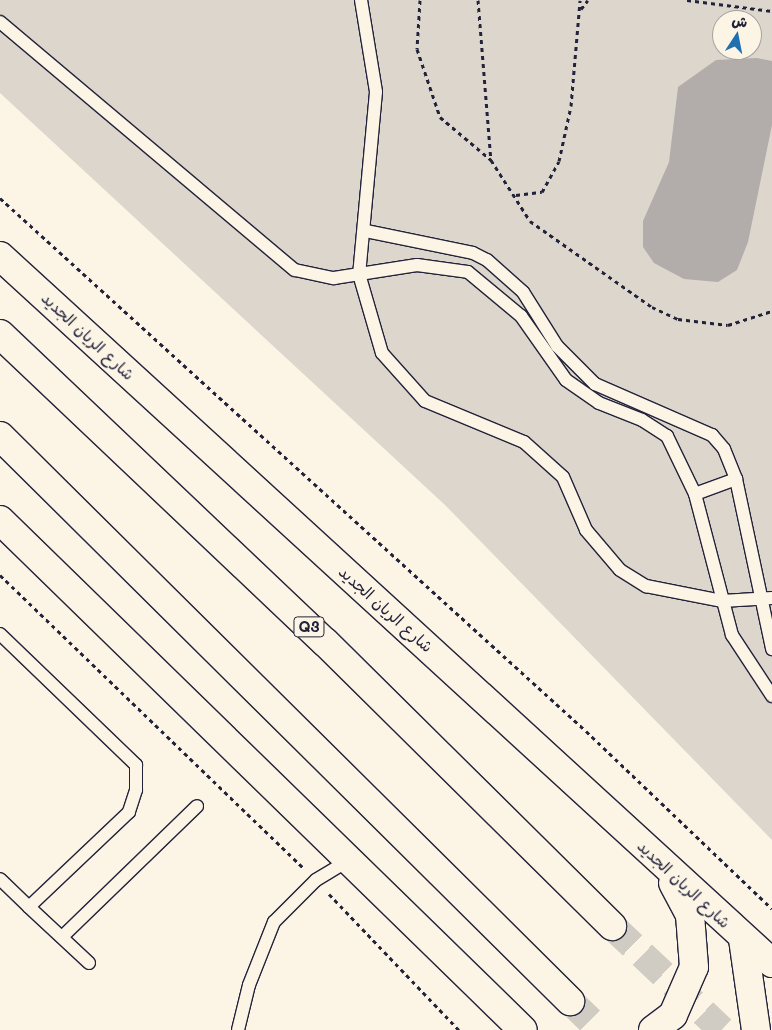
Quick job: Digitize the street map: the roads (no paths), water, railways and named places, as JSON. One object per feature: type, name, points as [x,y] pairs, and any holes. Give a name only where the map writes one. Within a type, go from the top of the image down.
[{"type":"main road","name":"شارع الريان الجديد","points":[[0,256],[772,963]]},
{"type":"main road","name":"Q3","points":[[0,334],[325,642],[612,926]]},
{"type":"main road","points":[[0,436],[570,1001]]},
{"type":"main road","points":[[0,520],[523,1030]]},
{"type":"main road","points":[[653,1030],[673,1015],[694,967],[690,915],[665,867]]},
{"type":"main road","points":[[743,938],[756,1030]]},
{"type":"lane","points":[[361,0],[376,92],[366,231],[359,274],[382,352],[425,401],[524,442],[563,477],[586,530],[620,570],[646,586],[722,601],[767,599]]},
{"type":"lane","points":[[0,22],[295,270],[334,278],[417,265],[468,272],[521,316],[566,380],[599,403],[642,420],[667,436],[695,494],[732,634],[772,696]]},
{"type":"lane","points":[[366,231],[473,253],[487,260],[523,292],[557,346],[595,384],[712,435],[724,449],[736,479],[767,599],[772,649]]},
{"type":"lane","points":[[695,494],[736,479]]},
{"type":"lane","points":[[0,634],[136,765],[136,790],[129,812],[29,907]]},
{"type":"lane","points":[[62,936],[197,806]]},
{"type":"lane","points":[[238,1030],[249,985],[274,922],[316,880],[349,860]]},
{"type":"lane","points":[[0,879],[89,963]]},
{"type":"lane","points":[[743,938],[772,954]]},
{"type":"tunnel","points":[[612,926],[722,1030]]},
{"type":"tunnel","points":[[570,1001],[600,1030]]}]
